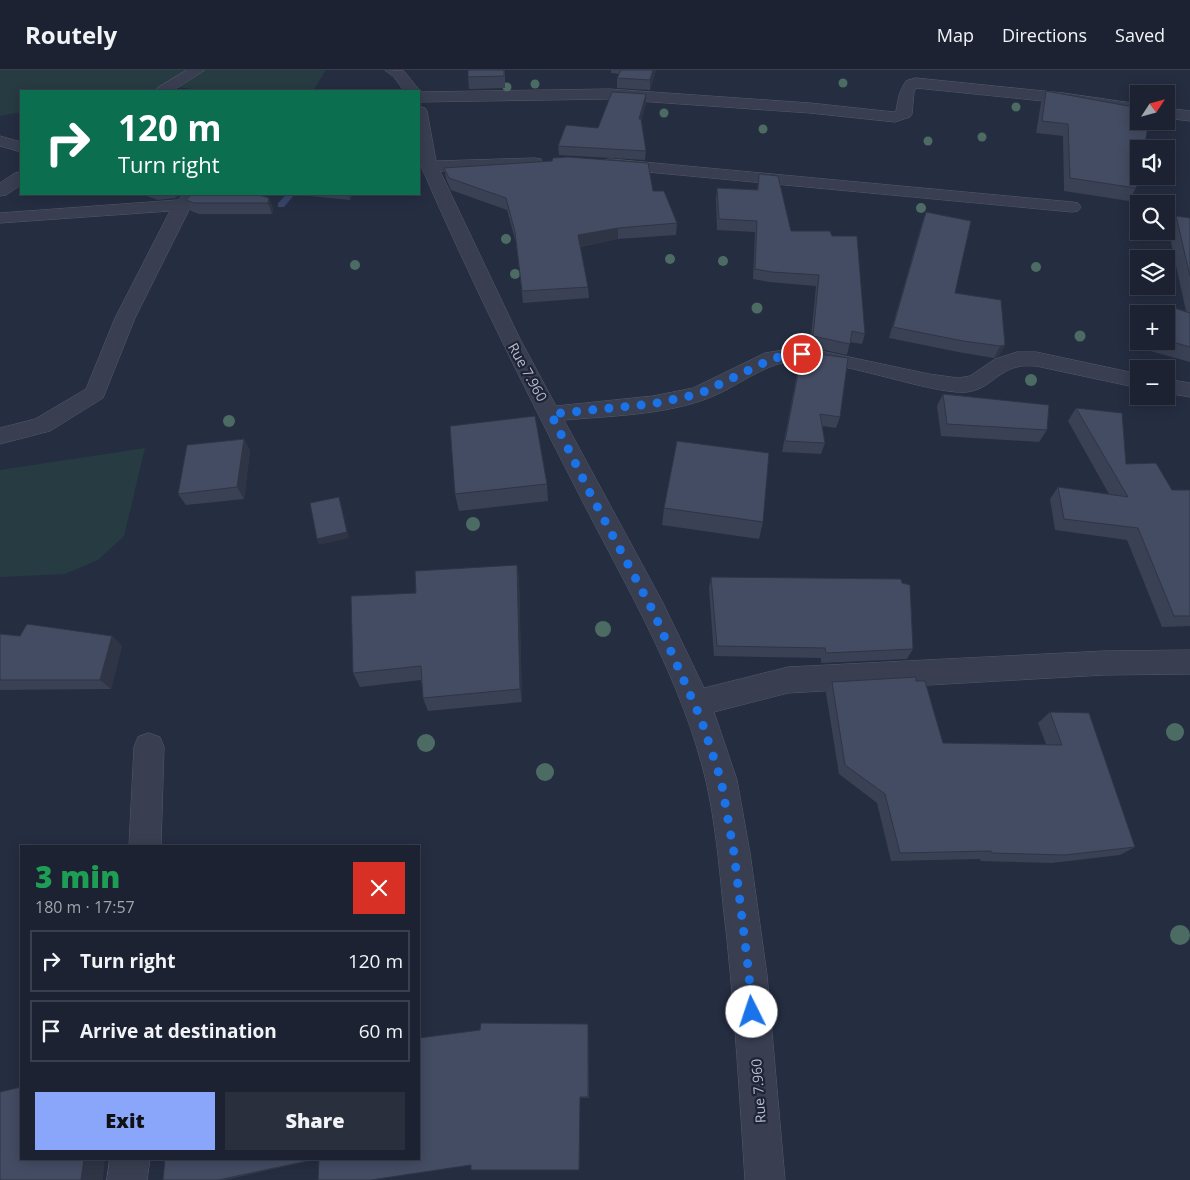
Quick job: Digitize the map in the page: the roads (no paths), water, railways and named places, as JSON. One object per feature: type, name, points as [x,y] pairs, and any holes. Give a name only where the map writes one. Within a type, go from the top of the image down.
[{"type":"street","points":[[164,90],[198,70]]},
{"type":"street","points":[[392,70],[399,74],[411,90]]},
{"type":"street","points":[[420,97],[609,94],[810,108],[895,117],[904,114],[906,92],[911,84],[916,83],[1063,98],[1130,108]]},
{"type":"street","points":[[1175,114],[1190,116]]},
{"type":"street","name":"Rue 7.960","points":[[420,118],[427,170],[510,339],[653,611],[696,703],[721,780],[734,853],[749,975],[764,1180]]},
{"type":"street","points":[[0,141],[20,147]]},
{"type":"street","points":[[427,170],[550,163]]},
{"type":"street","points":[[594,163],[679,169],[1072,207]]},
{"type":"street","points":[[0,191],[20,178]]},
{"type":"street","points":[[0,218],[189,199]]},
{"type":"street","points":[[0,436],[42,425],[95,393],[125,318],[189,199]]},
{"type":"street","points":[[551,414],[652,404],[699,394],[774,358],[802,354],[958,386],[975,383],[1003,364],[1017,359],[1036,359],[1130,378]]},
{"type":"street","points":[[1175,388],[1190,390]]},
{"type":"street","points":[[696,703],[788,680],[1104,663],[1190,662]]},
{"type":"street","points":[[145,845],[149,747]]},
{"type":"street","points":[[127,1180],[130,1160]]},
{"type":"waterway","points":[[281,205],[290,195]]}]
